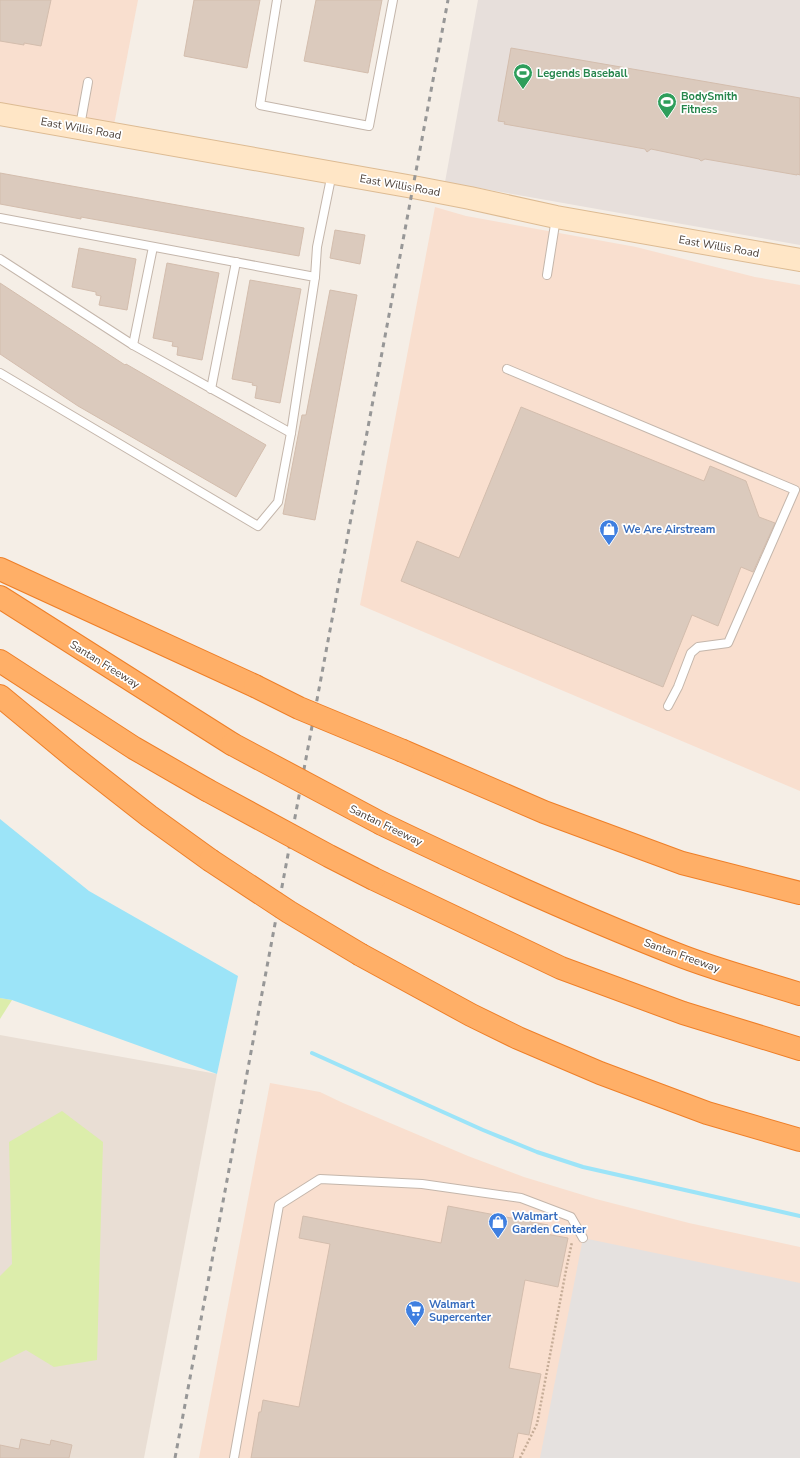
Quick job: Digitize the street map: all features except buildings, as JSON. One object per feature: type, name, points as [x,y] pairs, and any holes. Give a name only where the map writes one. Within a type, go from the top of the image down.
[{"type":"highway","points":[[0,569],[255,686],[305,711],[403,751],[544,812],[682,863],[800,894]]},
{"type":"highway","name":"Santan Freeway","points":[[0,596],[232,744],[382,824],[471,867],[547,901],[670,952],[800,994]]},
{"type":"highway","points":[[0,660],[134,748],[207,790],[374,879],[561,968],[683,1012],[800,1049]]},
{"type":"highway","points":[[0,696],[75,758],[149,816],[210,860],[289,912],[361,955],[471,1015],[518,1038],[600,1073],[707,1112],[800,1140]]},
{"type":"street","name":"East Willis Road","points":[[0,114],[470,198],[556,217],[800,260]]},
{"type":"lane","points":[[277,0],[260,105],[369,126],[393,0]]},
{"type":"lane","points":[[79,127],[88,82]]},
{"type":"lane","points":[[0,373],[258,526],[278,502],[291,433],[315,277],[317,247],[332,173]]},
{"type":"lane","points":[[547,275],[556,217]]},
{"type":"lane","points":[[0,218],[315,277]]},
{"type":"lane","points":[[133,345],[153,247]]},
{"type":"lane","points":[[0,259],[133,345],[291,433]]},
{"type":"lane","points":[[212,388],[236,262]]},
{"type":"lane","points":[[507,369],[795,490],[728,643],[698,647],[691,653],[678,687],[668,706]]},
{"type":"lane","points":[[234,1458],[279,1205],[320,1179],[422,1184],[521,1198],[571,1216],[583,1238]]},
{"type":"path","points":[[520,1458],[537,1424],[573,1237],[583,1238]]},
{"type":"shaded area","points":[[0,0],[138,0],[114,125],[0,104]]},
{"type":"shaded area","points":[[478,0],[800,0],[800,245],[445,182]]},
{"type":"shaded area","points":[[435,207],[466,216],[636,247],[755,277],[800,285],[800,791],[360,605]]},
{"type":"shaded area","points":[[0,1035],[217,1074],[144,1458],[0,1458]]},
{"type":"shaded area","points":[[270,1083],[320,1092],[468,1156],[524,1177],[596,1199],[689,1223],[800,1247],[800,1458],[199,1458]]},
{"type":"shaded area","points":[[583,1238],[800,1283],[800,1458],[540,1458]]},
{"type":"green space","points":[[0,998],[12,1000],[0,1019]]},
{"type":"green space","points":[[62,1111],[103,1142],[97,1360],[54,1367],[26,1350],[0,1363],[0,1276],[12,1264],[9,1142]]},
{"type":"water","points":[[0,819],[89,891],[238,976],[217,1074],[12,1000],[0,998]]},
{"type":"waterway","points":[[312,1053],[483,1130],[537,1152],[583,1167],[800,1216]]},
{"type":"railway","points":[[175,1458],[448,0]]},
{"type":"place","name":"Legends Baseball","points":[[523,90]]},
{"type":"place","name":"BodySmith Fitness","points":[[667,119]]},
{"type":"place","name":"We Are Airstream","points":[[609,546]]},
{"type":"place","name":"Walmart Garden Center","points":[[498,1239]]},
{"type":"place","name":"Walmart Supercenter","points":[[415,1327]]}]
